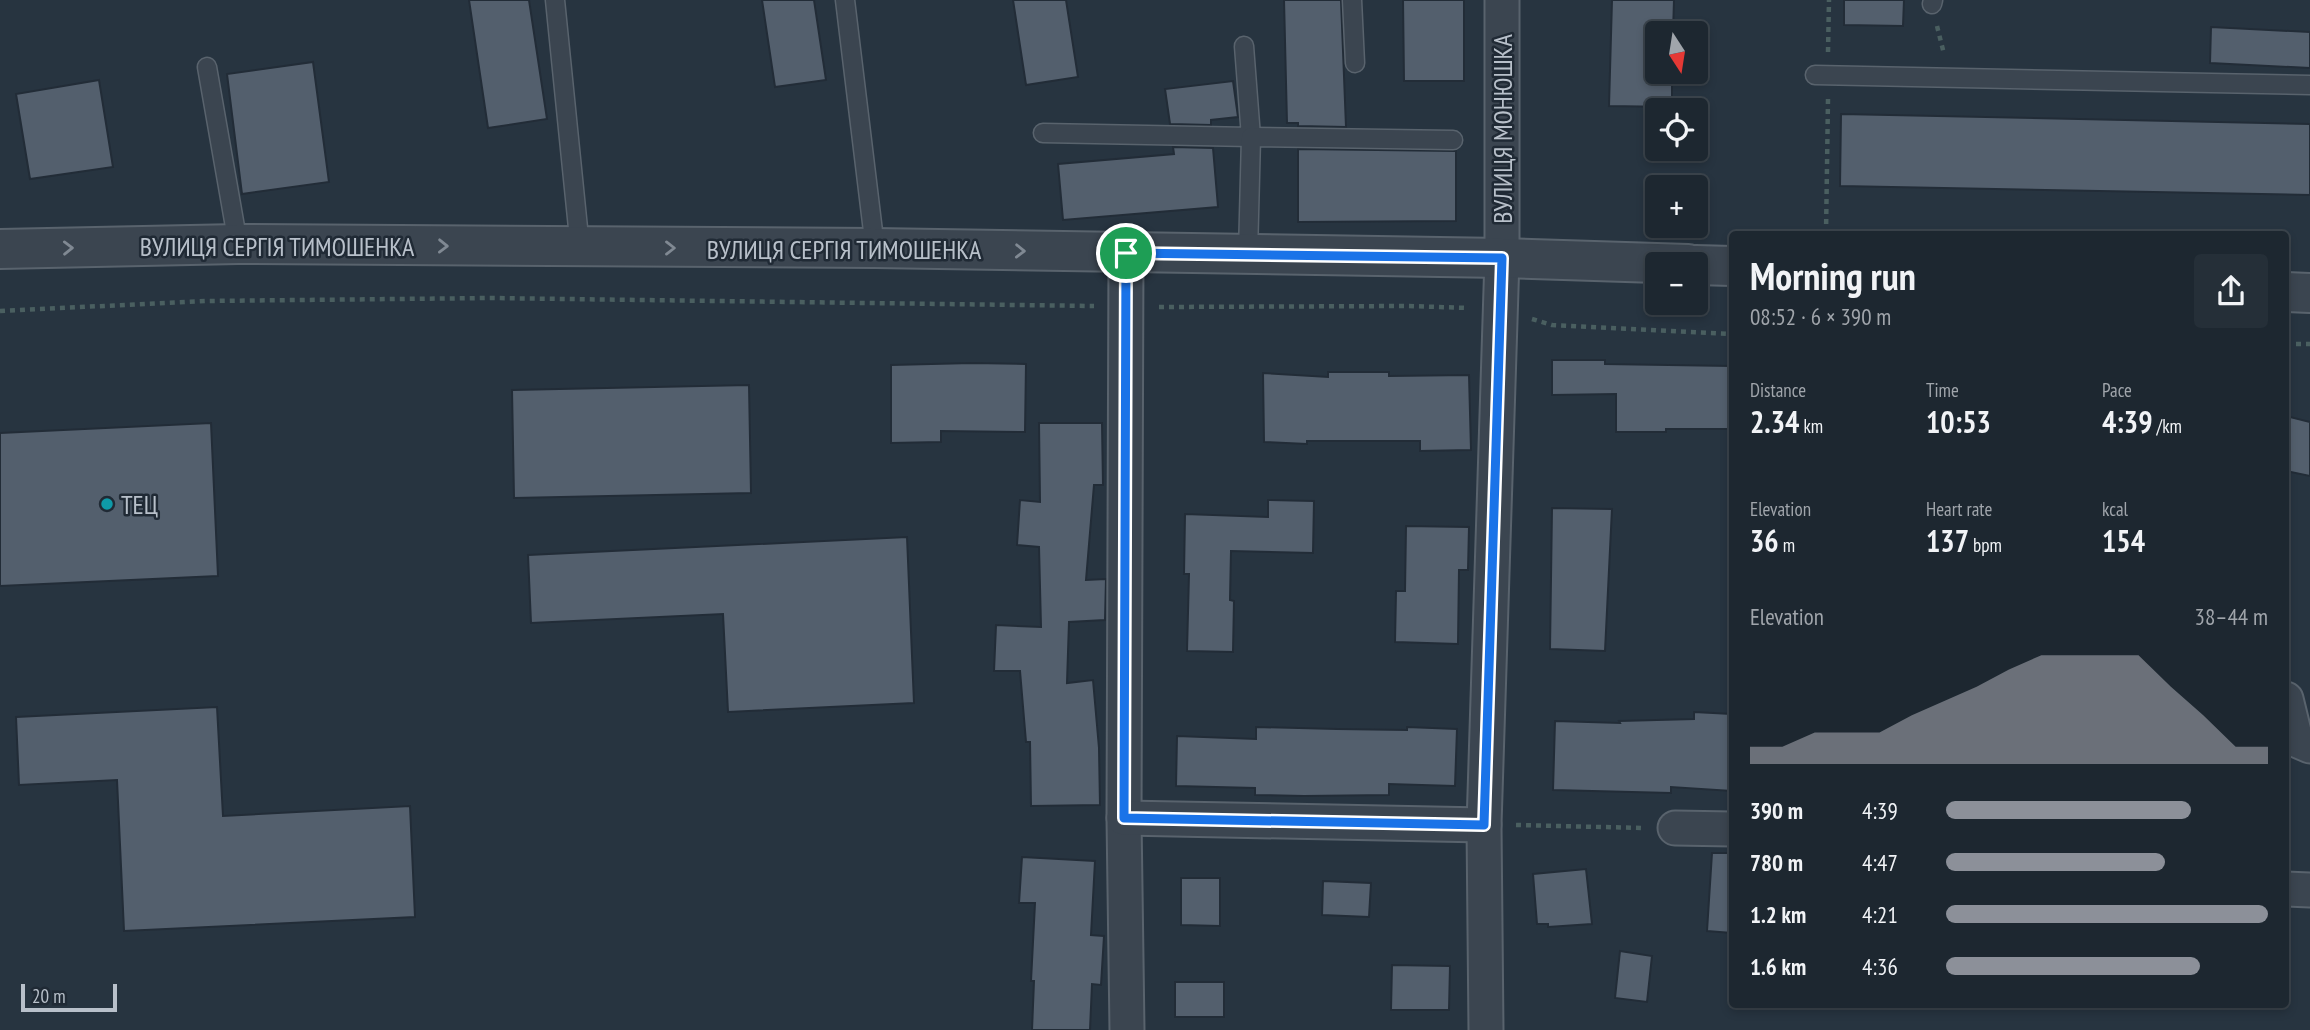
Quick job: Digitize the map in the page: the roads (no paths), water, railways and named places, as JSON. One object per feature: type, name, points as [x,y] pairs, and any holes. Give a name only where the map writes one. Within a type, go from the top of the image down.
[{"type":"street","name":"ВУЛИЦЯ МОНЮШКА","points":[[1486,1030],[1484,825],[1502,258],[1502,0]]},
{"type":"street","name":"ВУЛИЦЯ СЕРГІЯ ТИМОШЕНКА","points":[[0,249],[238,244],[875,248],[1645,263]]},
{"type":"street","points":[[1126,253],[1124,818],[1127,1030]]},
{"type":"street","points":[[1708,265],[1729,266]]},
{"type":"street","points":[[2289,292],[2310,293]]},
{"type":"street","points":[[2289,710],[2297,740],[2310,746]]},
{"type":"street","points":[[1124,818],[1484,825]]},
{"type":"street","points":[[1675,828],[1729,829]]},
{"type":"street","points":[[2289,889],[2310,890]]},
{"type":"lane","points":[[555,0],[580,248]]},
{"type":"lane","points":[[845,0],[875,248]]},
{"type":"lane","points":[[1352,0],[1355,63]]},
{"type":"lane","points":[[1244,46],[1251,136],[1248,254]]},
{"type":"lane","points":[[207,67],[238,244]]},
{"type":"lane","points":[[1822,75],[2310,85]]},
{"type":"lane","points":[[1043,134],[1453,140]]},
{"type":"place","name":"ТЕЦ","points":[[107,504]]}]
